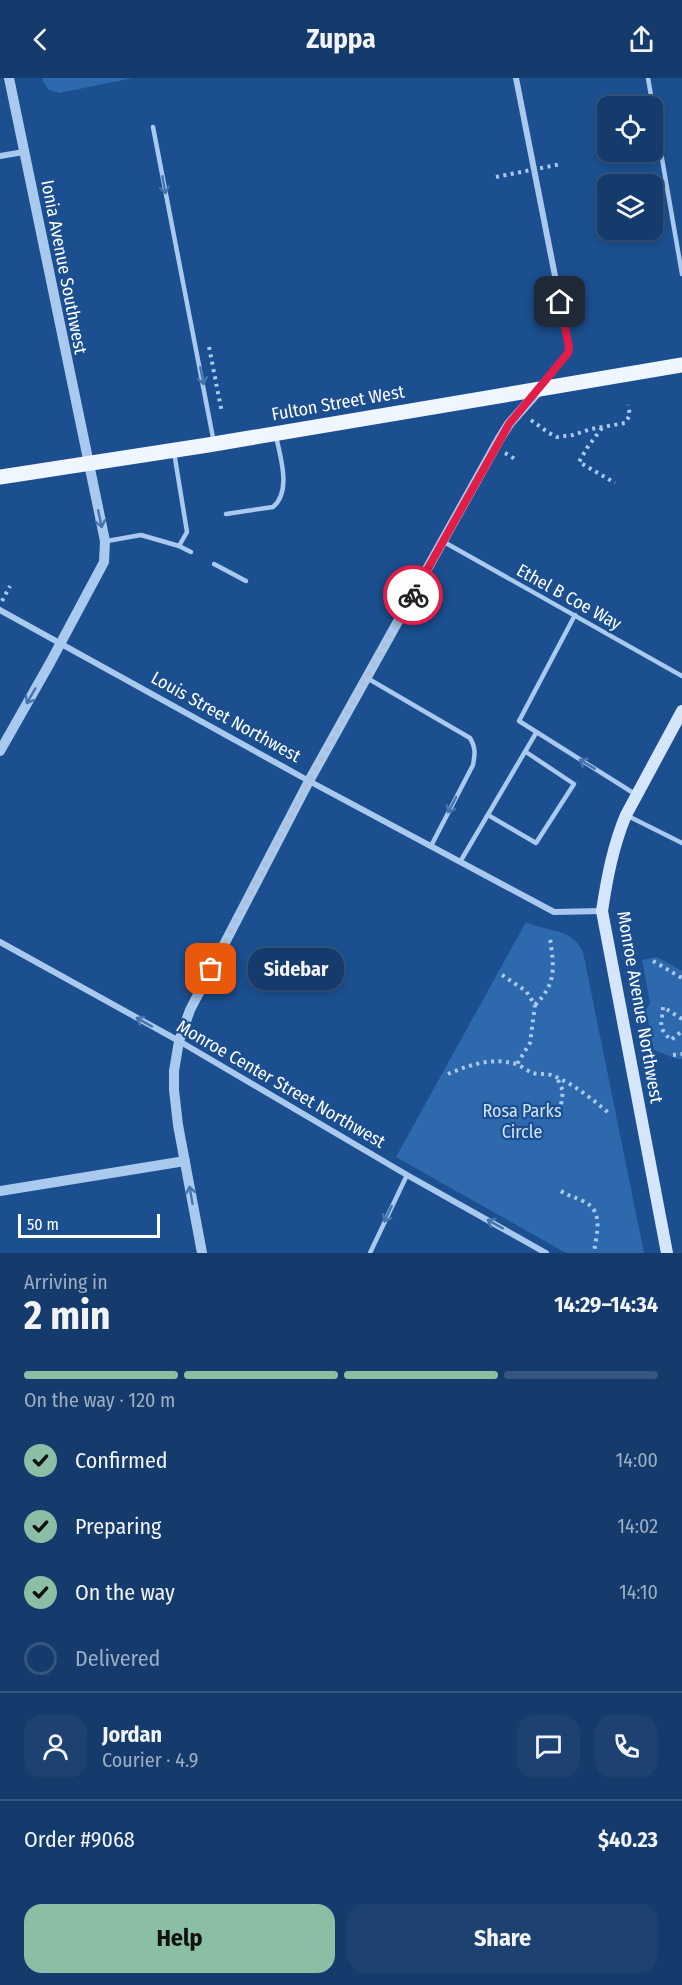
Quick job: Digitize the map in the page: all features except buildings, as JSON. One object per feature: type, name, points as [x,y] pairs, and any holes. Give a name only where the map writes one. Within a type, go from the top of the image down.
[{"type":"main road","name":"Fulton Street West","points":[[0,477],[682,365]]},
{"type":"main road","name":"Monroe Avenue Northwest","points":[[667,1253],[602,911],[608,868],[619,832],[682,711]]},
{"type":"street","name":"Ionia Avenue Southwest","points":[[9,78],[105,541]]},
{"type":"street","points":[[202,1253],[174,1090],[174,1071],[179,1041],[190,1011],[309,781],[509,424],[568,353],[569,347],[516,78]]},
{"type":"street","points":[[0,156],[24,152]]},
{"type":"street","points":[[0,751],[104,562],[105,541]]},
{"type":"street","name":"Louis Street Northwest","points":[[0,610],[309,781],[554,912],[602,911]]},
{"type":"street","name":"Monroe Center Street Northwest","points":[[0,942],[179,1041],[407,1175],[546,1253]]},
{"type":"street","points":[[0,1191],[185,1161]]},
{"type":"lane","points":[[648,78],[682,274]]},
{"type":"lane","points":[[153,127],[215,443]]},
{"type":"lane","points":[[226,514],[273,507],[278,502],[283,476],[275,433]]},
{"type":"lane","points":[[174,450],[188,532],[179,546]]},
{"type":"lane","points":[[105,541],[141,535],[179,546],[191,552]]},
{"type":"lane","name":"Ethel B Coe Way","points":[[443,542],[682,676]]},
{"type":"lane","points":[[214,564],[246,580]]},
{"type":"lane","points":[[575,615],[519,721],[637,795]]},
{"type":"lane","points":[[367,678],[470,738],[474,745],[476,754],[473,765],[431,846]]},
{"type":"lane","points":[[460,862],[536,733]]},
{"type":"lane","points":[[488,815],[536,843],[574,784],[526,752]]},
{"type":"lane","points":[[626,815],[682,843]]},
{"type":"lane","points":[[370,1253],[407,1175]]},
{"type":"path","points":[[496,177],[561,164]]},
{"type":"path","points":[[531,420],[557,437],[573,435],[625,423],[630,415],[628,405]]},
{"type":"path","points":[[602,428],[586,448],[579,462],[615,483]]},
{"type":"path","points":[[0,604],[10,586]]},
{"type":"path","points":[[517,1064],[530,1043],[535,1005],[543,996],[553,975],[550,938]]},
{"type":"path","points":[[653,962],[682,978]]},
{"type":"path","points":[[502,975],[526,992],[535,1005]]},
{"type":"path","points":[[682,1019],[663,1007],[661,1029],[663,1033],[671,1040],[682,1031]]},
{"type":"path","points":[[673,1055],[682,1054]]},
{"type":"path","points":[[448,1074],[485,1062],[502,1061],[517,1064],[534,1074],[542,1073],[557,1078],[590,1098],[610,1114]]},
{"type":"path","points":[[557,1078],[562,1091],[561,1105]]},
{"type":"path","points":[[561,1191],[592,1206],[597,1216],[594,1253]]},
{"type":"green space","points":[[43,78],[133,78],[59,93],[49,90]]},
{"type":"green space","name":"Rosa Parks Circle","points":[[526,922],[566,934],[573,938],[583,952],[644,1253],[566,1253],[396,1157]]},
{"type":"green space","points":[[657,957],[682,971],[682,1059],[654,1050],[646,1010],[650,1003],[642,960]]},
{"type":"way so far","points":[[211,969],[309,781],[413,595]]},
{"type":"place","name":"Sidebar","points":[[211,969]]},
{"type":"route","points":[[413,595],[509,424],[568,353],[569,347],[560,302]]}]
